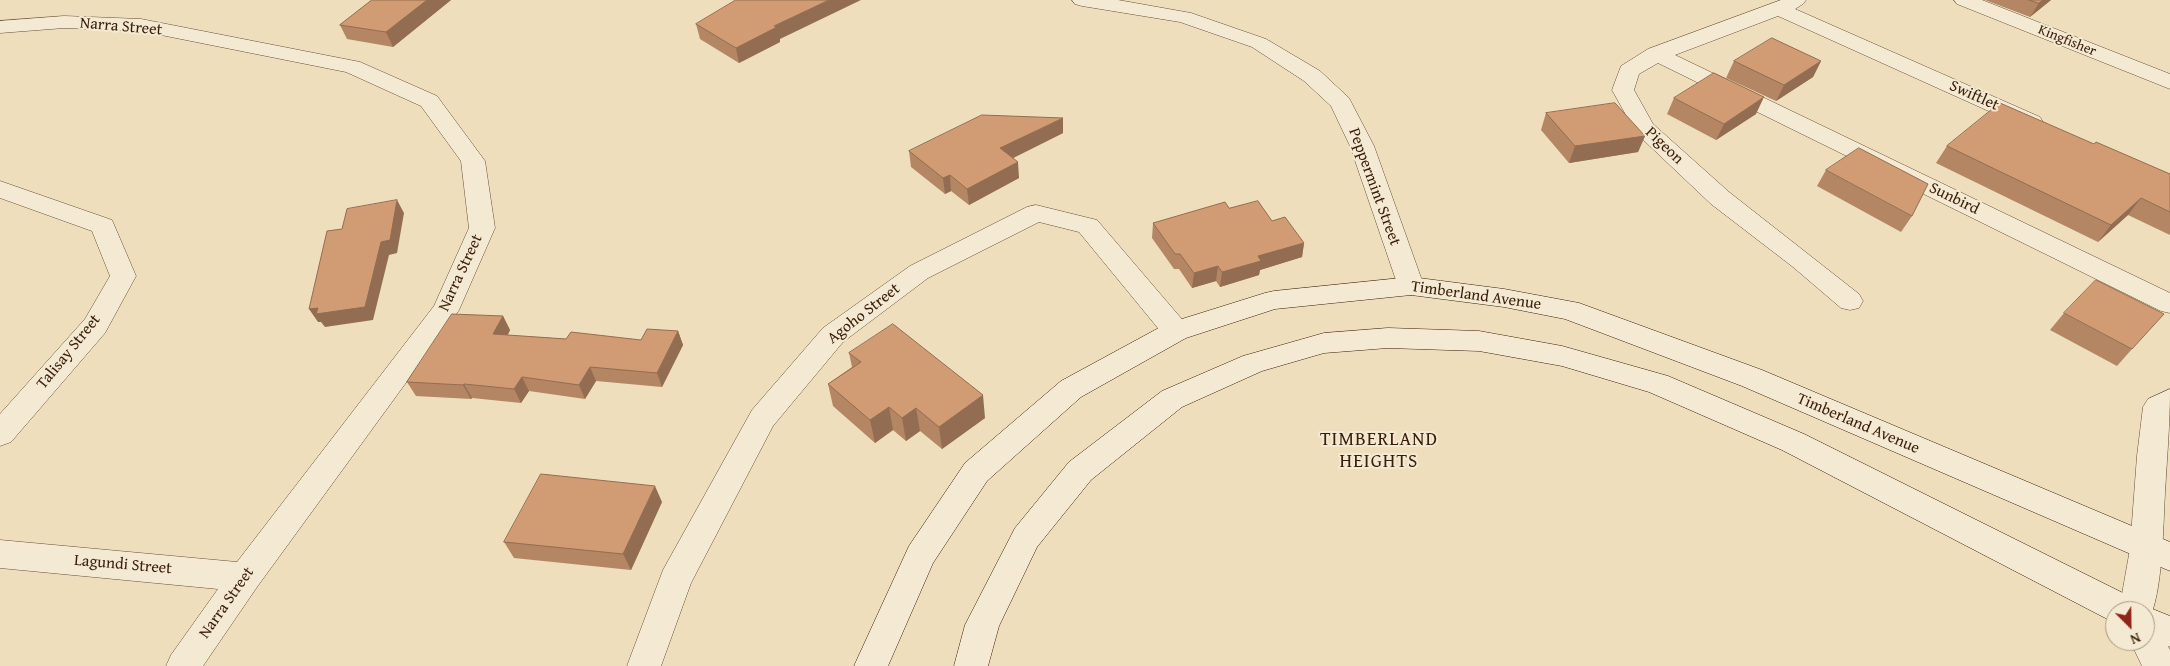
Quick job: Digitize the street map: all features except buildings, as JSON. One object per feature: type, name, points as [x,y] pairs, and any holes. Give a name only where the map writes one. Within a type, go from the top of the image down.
[{"type":"street","name":"Peppermint Street","points":[[1082,0],[1184,18],[1258,43],[1312,76],[1340,103],[1362,146],[1411,286]]},
{"type":"street","points":[[1184,18],[1204,0]]},
{"type":"street","name":"Kingfisher","points":[[1964,0],[2170,82]]},
{"type":"street","name":"Pigeon","points":[[1788,5],[1656,54],[1629,71],[1622,90],[1644,128],[1720,198],[1802,261],[1850,302]]},
{"type":"street","name":"Swiftlet","points":[[1788,5],[2052,131]]},
{"type":"street","name":"Narra Street","points":[[0,27],[64,22],[140,25],[352,67],[428,101],[473,162],[482,228],[446,310],[245,577],[183,666]]},
{"type":"street","name":"Sunbird","points":[[1656,54],[2170,304]]},
{"type":"street","name":"Talisay Street","points":[[0,189],[103,226],[123,276],[95,326],[0,434]]},
{"type":"street","name":"Agoho Street","points":[[644,666],[675,580],[762,418],[833,335],[919,272],[1036,213],[1088,226],[1176,332]]},
{"type":"street","name":"Timberland Avenue","points":[[871,666],[920,556],[976,472],[1071,388],[1176,332],[1274,300],[1411,286],[1504,298],[1569,310],[1752,378],[2158,553]]},
{"type":"street","points":[[971,666],[982,625],[1026,538],[1080,471],[1172,399],[1253,363],[1324,343],[1388,338],[1479,340],[1562,356],[1658,384],[1793,442],[2105,601]]},
{"type":"street","points":[[2140,601],[2158,553],[2152,456],[2158,407],[2170,400]]},
{"type":"street","name":"Lagundi Street","points":[[0,554],[245,577]]},
{"type":"street","points":[[2155,625],[2170,632]]},
{"type":"street","points":[[2152,651],[2160,666]]},
{"type":"district","name":"TIMBERLAND HEIGHTS","points":[[1379,451]]}]
